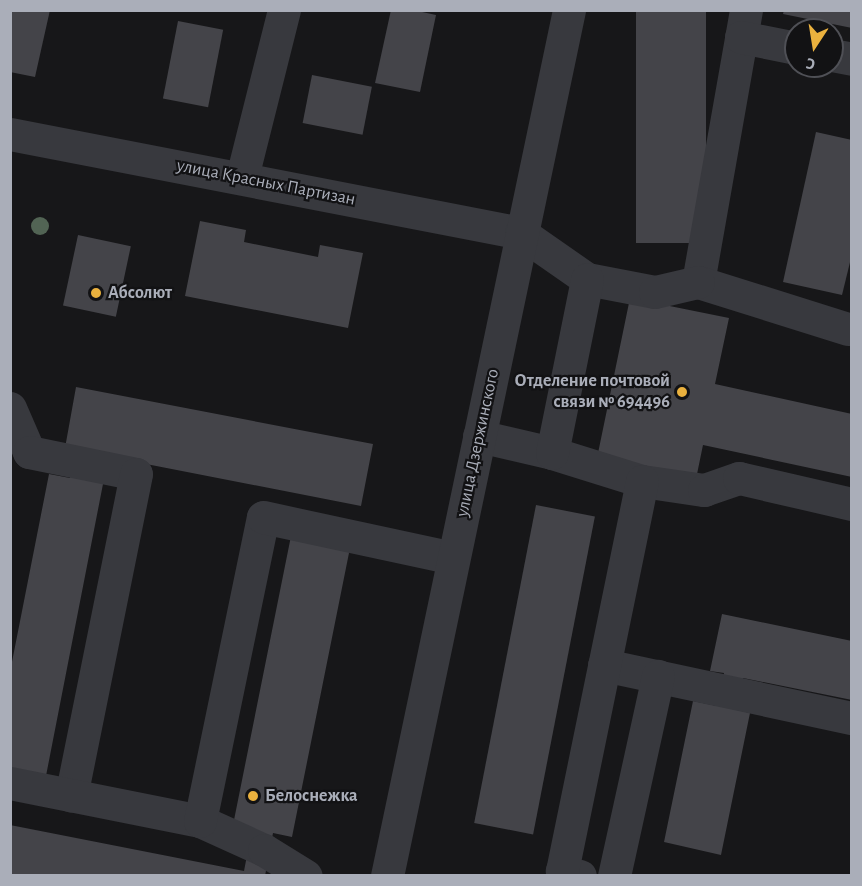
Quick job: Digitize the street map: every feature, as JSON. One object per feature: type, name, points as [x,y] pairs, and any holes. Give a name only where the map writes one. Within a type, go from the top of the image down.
[{"type":"street","points":[[242,177],[284,10]]},
{"type":"street","name":"улица Дзержинского","points":[[387,876],[569,10]]},
{"type":"street","points":[[698,282],[743,24],[784,43]]},
{"type":"street","name":"улица Красных Партизан","points":[[10,135],[242,177],[521,233]]},
{"type":"street","points":[[521,233],[587,279],[655,292],[698,282],[848,329]]},
{"type":"street","points":[[552,453],[587,279]]},
{"type":"street","points":[[10,408],[29,452],[136,474],[71,796]]},
{"type":"street","points":[[479,436],[552,453],[642,481],[704,490],[739,478],[852,504]]},
{"type":"street","points":[[567,874],[604,665],[642,481]]},
{"type":"street","points":[[200,821],[264,517],[453,558]]},
{"type":"street","points":[[604,665],[852,718]]},
{"type":"street","points":[[614,876],[658,676]]},
{"type":"street","points":[[10,783],[200,821],[264,850],[306,876]]},
{"type":"building","points":[[10,10],[50,10],[35,77],[10,72]]},
{"type":"building","points":[[391,10],[413,10],[436,15],[420,92],[375,83]]},
{"type":"building","points":[[636,10],[706,10],[706,243],[636,243]]},
{"type":"building","points":[[784,10],[852,10],[852,28],[844,26],[844,18],[803,18],[783,14]]},
{"type":"building","points":[[178,21],[223,30],[208,107],[163,99]]},
{"type":"building","points":[[312,75],[372,87],[363,135],[303,123]]},
{"type":"building","points":[[816,132],[852,140],[852,254],[842,295],[783,282]]},
{"type":"building","points":[[200,221],[246,230],[244,242],[318,257],[320,245],[363,253],[348,328],[185,296]]},
{"type":"building","points":[[78,235],[131,246],[116,317],[63,305]]},
{"type":"building","name":"Отделение почтовой связи № 694496","points":[[630,298],[729,318],[715,384],[852,414],[852,477],[703,445],[696,479],[597,458]]},
{"type":"building","points":[[76,387],[373,444],[361,506],[95,454],[103,484],[45,781],[10,774],[10,672],[49,474],[70,478],[75,450],[65,448]]},
{"type":"building","points":[[536,505],[595,516],[533,834],[474,823]]},
{"type":"building","points":[[291,536],[350,548],[292,837],[273,833],[265,876],[10,876],[10,825],[244,871],[252,829],[233,825]]},
{"type":"building","points":[[722,614],[852,641],[852,700],[743,678],[737,710],[750,713],[721,855],[664,842],[693,701],[717,706],[724,673],[710,671]]},
{"type":"place","name":"Абсолют","points":[[96,293]]},
{"type":"place","name":"Отделение почтовой связи № 694496","points":[[682,392]]},
{"type":"place","name":"Белоснежка","points":[[253,796]]}]
